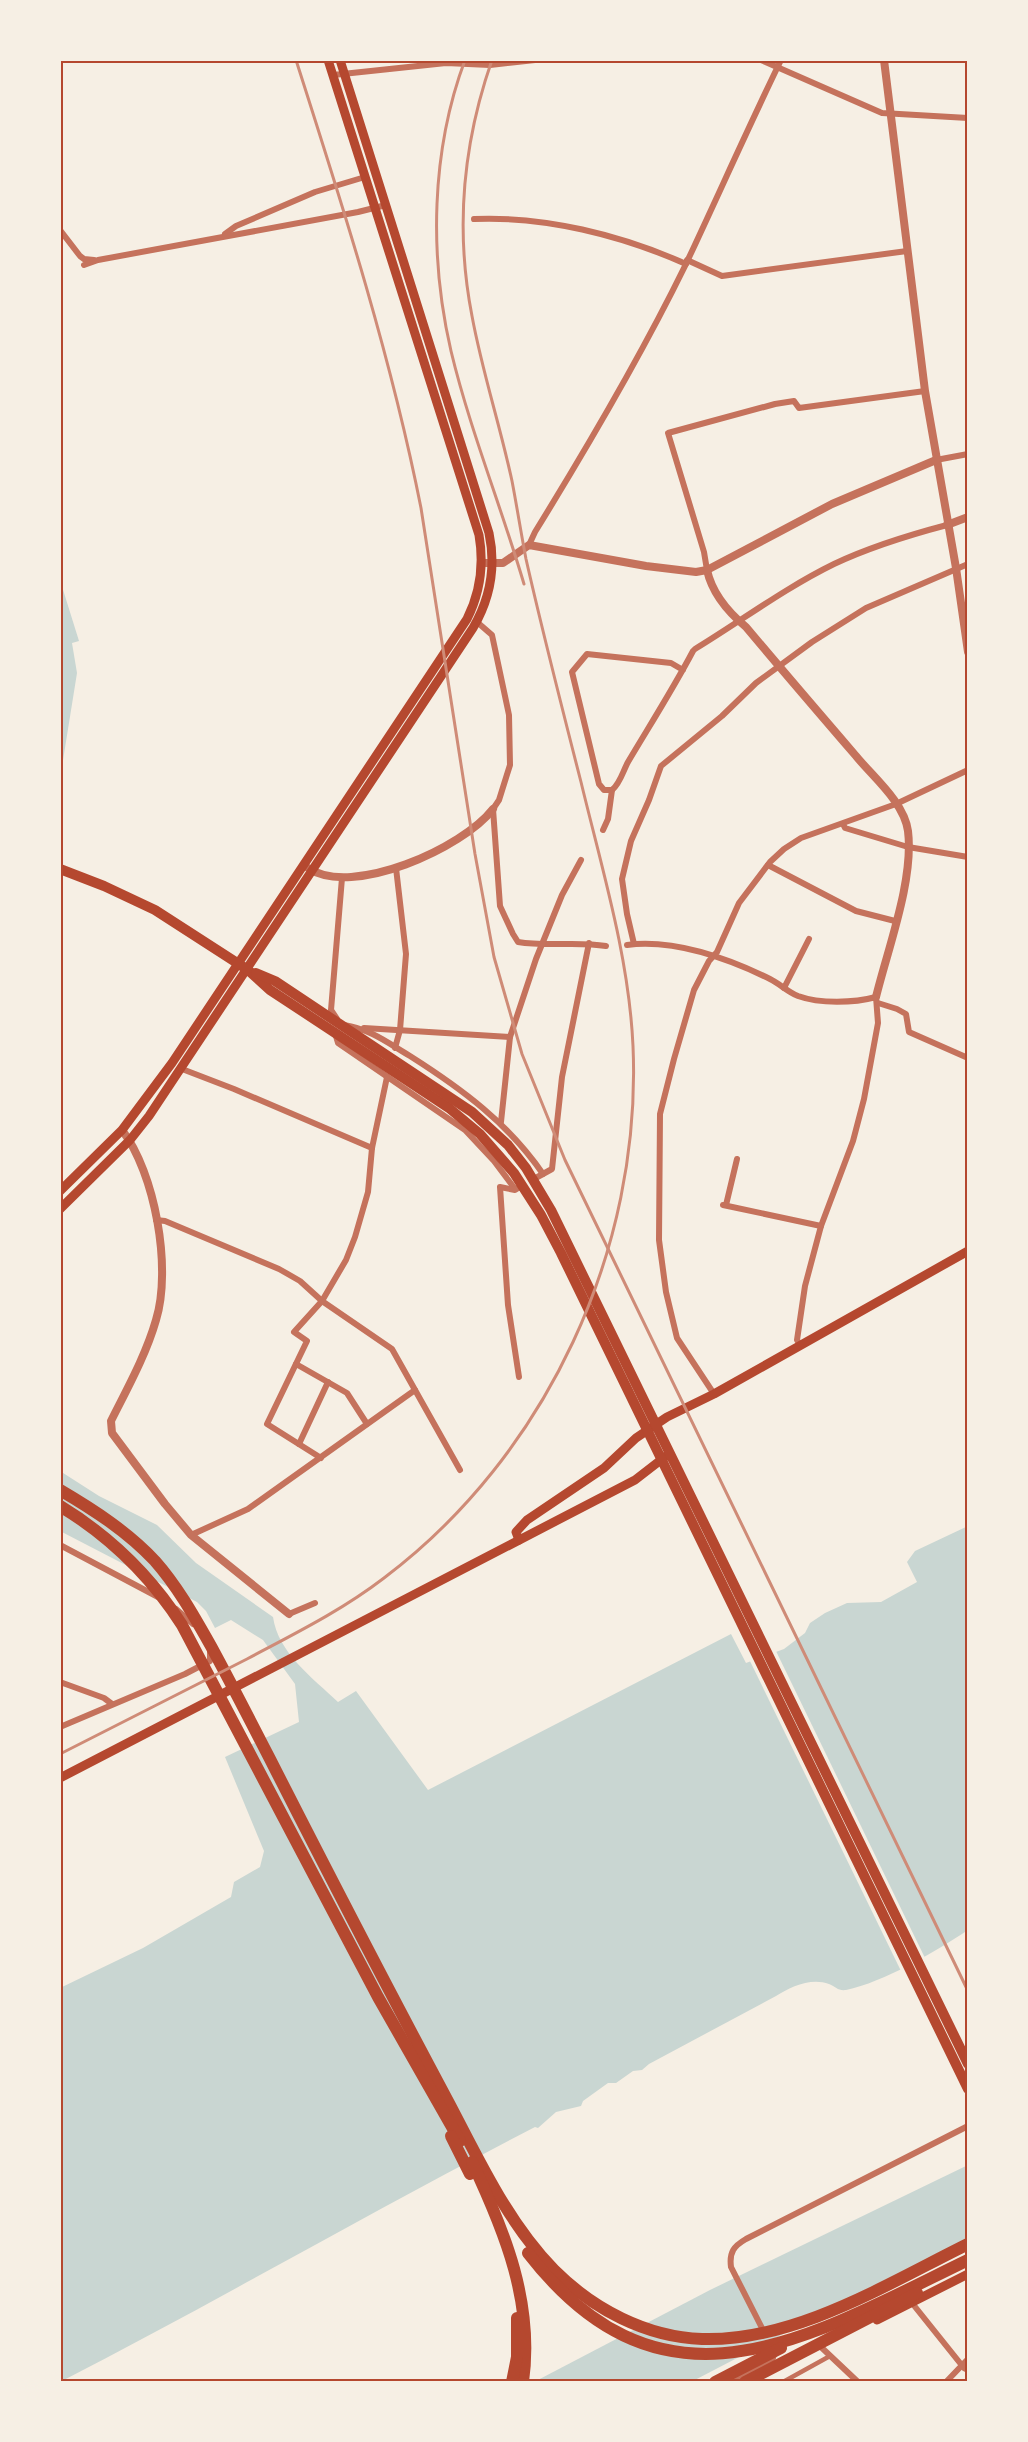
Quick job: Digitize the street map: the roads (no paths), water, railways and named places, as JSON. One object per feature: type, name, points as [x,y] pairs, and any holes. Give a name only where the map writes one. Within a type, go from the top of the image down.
[{"type":"highway","points":[[60,1491],[102,1517],[138,1544],[156,1562],[184,1599],[229,1681],[384,1994],[498,2237],[510,2277],[517,2317],[517,2357],[512,2382]]},
{"type":"highway","points":[[60,1506],[95,1528],[119,1549],[143,1572],[170,1607],[217,1688],[384,1994],[493,2199],[521,2244],[572,2302],[602,2324],[645,2344],[689,2353],[720,2354],[757,2349],[793,2340],[841,2321],[968,2259]]},
{"type":"highway","points":[[384,1994],[524,2235],[567,2283],[599,2306],[627,2321],[662,2333],[689,2338],[719,2339],[774,2331],[834,2309],[968,2246]]},
{"type":"highway","points":[[384,1994],[482,2185],[512,2257],[525,2317],[523,2382]]},
{"type":"highway","points":[[715,2382],[838,2319],[968,2246]]},
{"type":"highway","points":[[745,2382],[929,2287],[968,2264]]},
{"type":"main road","points":[[309,869],[467,619],[487,563],[328,60]]},
{"type":"main road","points":[[60,1191],[122,1130],[243,967],[477,622],[489,589],[487,563],[489,533],[340,60]]},
{"type":"main road","points":[[60,870],[104,886],[155,910],[243,967],[270,990],[338,1028],[379,1055],[465,1120],[514,1173],[551,1234],[656,1436],[968,2064]]},
{"type":"main road","points":[[60,1209],[130,1140],[182,1069],[243,967]]},
{"type":"main road","points":[[519,1540],[516,1532],[527,1520],[604,1468],[636,1438],[667,1417],[714,1394],[968,1251]]},
{"type":"main road","points":[[60,1778],[669,1462]]},
{"type":"main road","points":[[669,1462],[968,2089]]},
{"type":"main road","points":[[755,2382],[968,2274]]},
{"type":"street","points":[[333,75],[446,62],[490,65],[535,60]]},
{"type":"street","points":[[761,60],[890,115],[968,117]]},
{"type":"street","points":[[487,563],[506,561],[529,545],[606,415],[686,262],[781,60]]},
{"type":"street","points":[[884,60],[925,391],[956,568],[968,652]]},
{"type":"street","points":[[222,236],[236,226],[315,192],[365,177]]},
{"type":"street","points":[[84,265],[98,260],[386,206]]},
{"type":"street","points":[[474,219],[511,219],[558,225],[654,250],[722,276],[907,251]]},
{"type":"street","points":[[60,230],[84,259],[98,260]]},
{"type":"street","points":[[800,1345],[797,1340],[805,1286],[821,1226],[853,1141],[864,1099],[878,1023],[877,1000],[907,877],[908,847],[905,821],[896,804],[780,667],[731,615],[709,581],[704,552],[668,433],[775,404],[794,401],[799,408],[925,391]]},
{"type":"street","points":[[529,545],[646,566],[696,572],[707,570],[832,504],[936,460],[968,454]]},
{"type":"street","points":[[603,831],[608,819],[612,790],[695,649],[833,565],[912,534],[968,517]]},
{"type":"street","points":[[968,564],[866,608],[812,642],[756,683],[722,716],[661,766],[650,800],[631,841],[622,879],[631,944],[680,948],[714,956],[748,969],[809,999],[877,1000],[906,1014],[909,1032],[968,1058]]},
{"type":"street","points":[[309,869],[342,878],[396,868],[456,840],[474,828],[493,809],[499,800],[510,765],[509,715],[492,635],[477,622]]},
{"type":"street","points":[[612,790],[604,790],[599,784],[572,672],[573,668],[587,654],[671,663],[683,670]]},
{"type":"street","points":[[714,1394],[677,1338],[666,1292],[659,1240],[660,1114],[694,990],[717,952],[739,903],[768,865],[784,849],[801,838],[896,804],[968,770]]},
{"type":"street","points":[[493,809],[500,906],[519,942],[541,945],[589,943],[606,946]]},
{"type":"street","points":[[843,824],[845,828],[908,847],[968,857]]},
{"type":"street","points":[[501,1122],[510,1038],[541,945],[562,895],[581,860]]},
{"type":"street","points":[[768,865],[856,911],[895,921]]},
{"type":"street","points":[[395,1048],[399,1030],[406,954],[396,868]]},
{"type":"street","points":[[342,878],[331,1010],[338,1028],[338,1043],[465,1130],[494,1161],[515,1190]]},
{"type":"street","points":[[784,987],[809,939]]},
{"type":"street","points":[[519,1377],[508,1305],[500,1187],[515,1190],[552,1169],[562,1077],[589,943]]},
{"type":"street","points":[[338,1028],[510,1038]]},
{"type":"street","points":[[362,1028],[472,1098],[501,1122],[518,1140],[543,1174]]},
{"type":"street","points":[[182,1069],[372,1148]]},
{"type":"street","points":[[321,1458],[267,1424],[307,1341],[294,1332],[322,1301],[346,1260],[355,1237],[368,1192],[372,1148],[387,1077]]},
{"type":"street","points":[[122,1130],[130,1140],[149,1185],[156,1220],[162,1277],[161,1300],[149,1340],[111,1427],[115,1440],[192,1535],[289,1614],[315,1602]]},
{"type":"street","points":[[737,1159],[724,1205],[821,1226]]},
{"type":"street","points":[[156,1220],[165,1221],[279,1269],[300,1281],[322,1301],[392,1349],[460,1470]]},
{"type":"street","points":[[296,1364],[347,1393],[367,1424]]},
{"type":"street","points":[[299,1444],[328,1382]]},
{"type":"street","points":[[192,1535],[248,1509],[415,1390]]},
{"type":"street","points":[[60,1545],[159,1597],[199,1630],[211,1652],[210,1660],[185,1674],[60,1727]]},
{"type":"street","points":[[60,1682],[104,1698],[112,1704]]},
{"type":"street","points":[[730,2382],[771,2361],[774,2357],[773,2350],[734,2273],[730,2259],[734,2247],[743,2240],[968,2126]]},
{"type":"street","points":[[912,2303],[968,2370]]},
{"type":"street","points":[[822,2348],[858,2382]]},
{"type":"street","points":[[783,2382],[830,2356]]},
{"type":"street","points":[[946,2382],[968,2359]]},
{"type":"railway","points":[[296,60],[365,282],[409,451],[421,508],[475,854],[494,957],[522,1054],[565,1160],[968,1991]]},
{"type":"railway","points":[[465,60],[445,130],[440,167],[437,204],[439,278],[451,351],[459,380],[524,584]]},
{"type":"railway","points":[[60,1754],[334,1612],[384,1578],[442,1528],[493,1472],[537,1409],[573,1342],[601,1271],[621,1197],[632,1122],[633,1046],[626,979],[606,880],[526,559],[512,481],[481,357],[467,283],[463,219],[468,155],[482,91],[492,60]]}]
